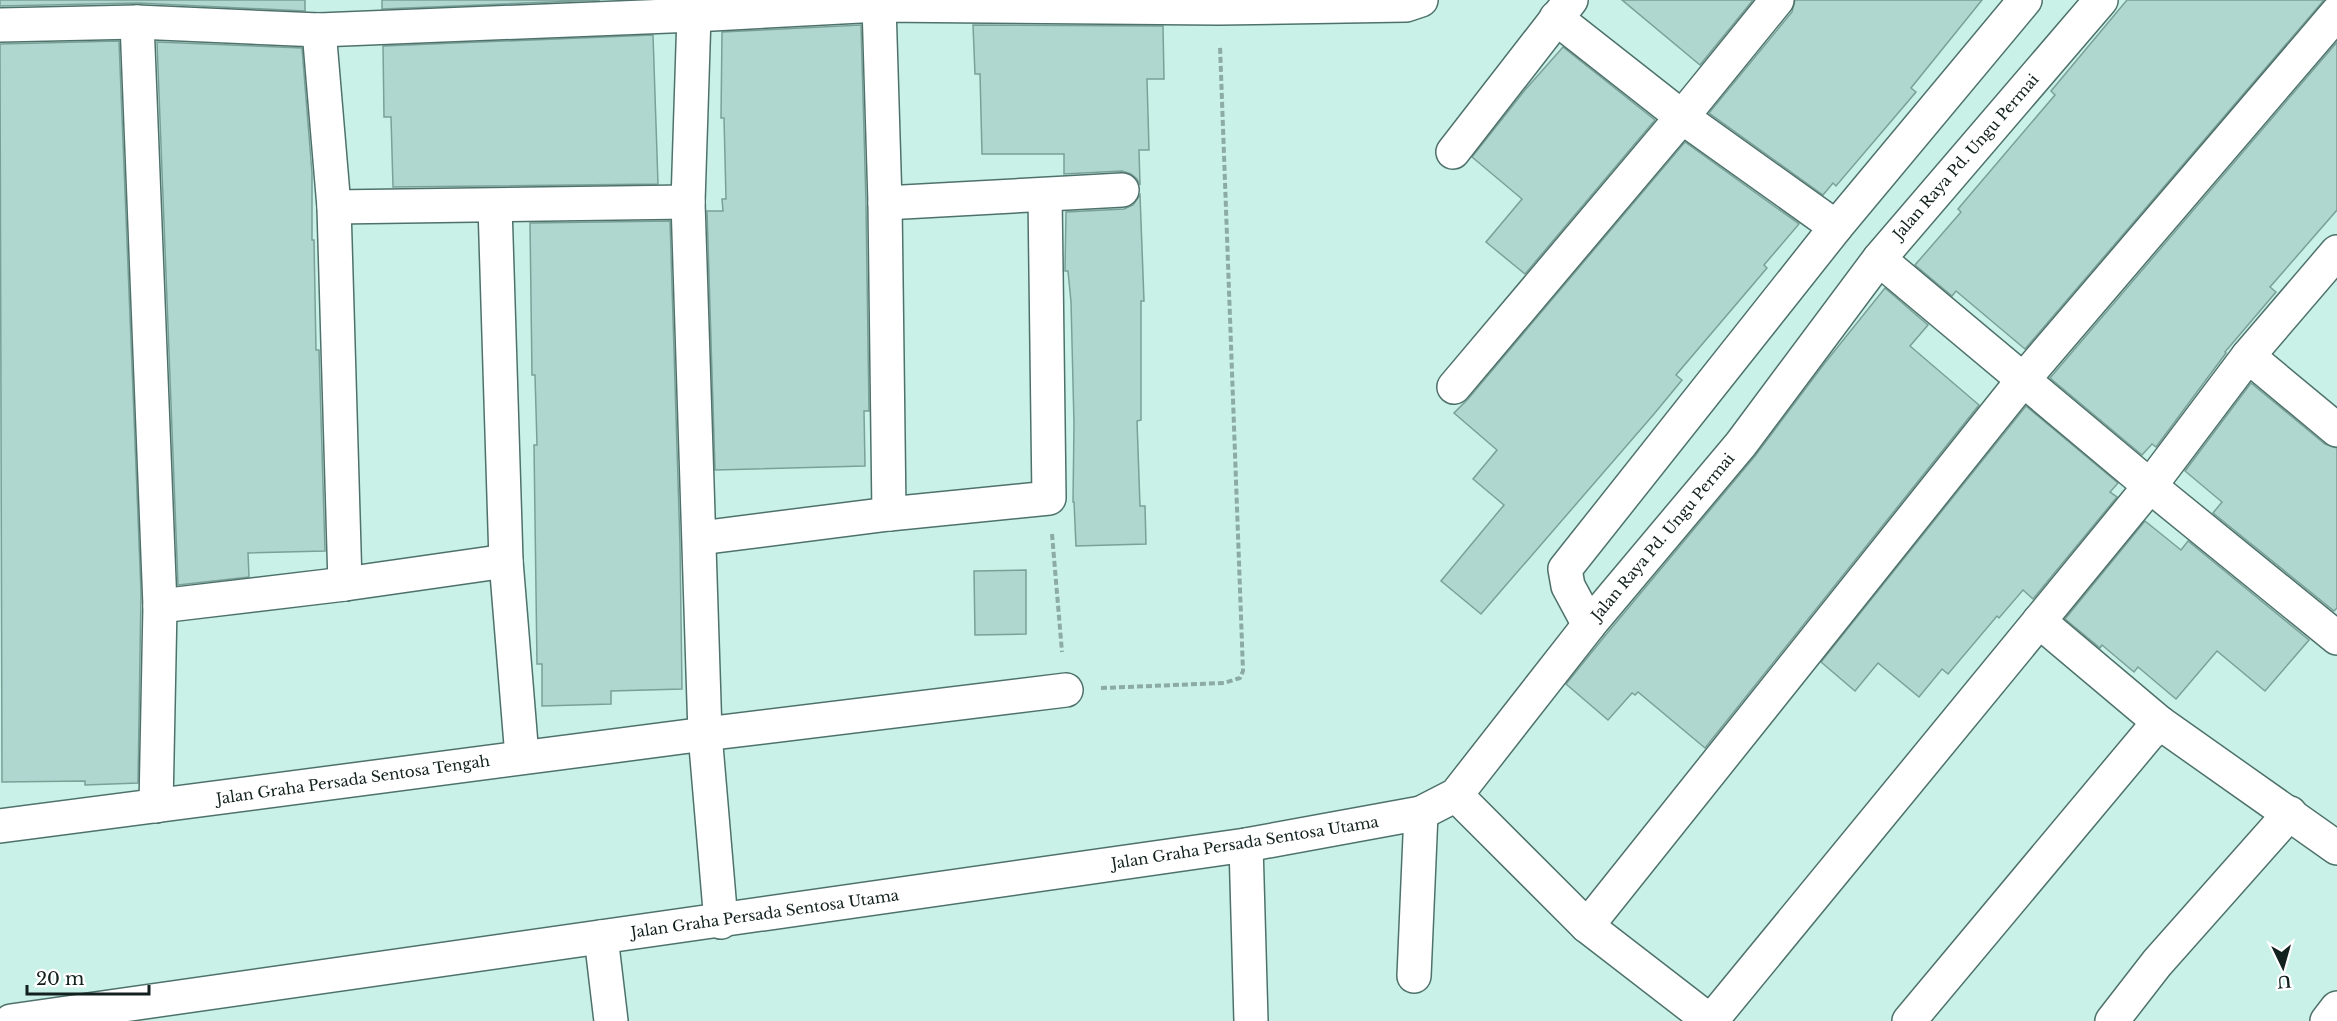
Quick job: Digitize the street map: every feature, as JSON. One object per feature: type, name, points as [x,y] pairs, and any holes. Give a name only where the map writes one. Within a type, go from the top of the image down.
[{"type":"street","points":[[0,25],[137,22],[320,30],[879,5],[1219,8],[1406,5],[1421,0]]},
{"type":"street","points":[[1454,387],[1682,117],[1777,0]]},
{"type":"street","name":"Jalan Raya Pd. Ungu Permai","points":[[2025,0],[1836,227],[1565,569],[1568,586],[1589,625],[1741,444],[1879,259],[2101,0]]},
{"type":"street","points":[[879,5],[885,203],[889,514]]},
{"type":"street","points":[[1453,152],[1564,9],[1682,117],[1836,227]]},
{"type":"street","points":[[1587,926],[2023,380],[2337,13]]},
{"type":"street","points":[[694,15],[688,202],[705,734],[721,922]]},
{"type":"street","points":[[137,22],[160,606],[156,806]]},
{"type":"street","points":[[320,30],[334,207],[345,584]]},
{"type":"street","points":[[885,203],[1122,190]]},
{"type":"street","points":[[700,537],[889,514],[1049,498],[1045,195]]},
{"type":"street","points":[[334,207],[688,202]]},
{"type":"street","points":[[495,206],[506,561],[522,757]]},
{"type":"street","points":[[1456,795],[1587,926],[1711,1021],[2150,486],[2248,356],[2337,252]]},
{"type":"street","points":[[1879,259],[2150,486],[2337,638]]},
{"type":"street","points":[[2248,356],[2337,430]]},
{"type":"street","points":[[160,606],[345,584],[506,561]]},
{"type":"street","points":[[2039,621],[2160,723],[2337,848]]},
{"type":"street","name":"Jalan Graha Persada Sentosa Utama","points":[[11,1021],[721,922],[1246,845],[1421,813],[1456,795],[1589,625]]},
{"type":"street","name":"Jalan Graha Persada Sentosa Tengah","points":[[0,826],[522,757],[1066,690]]},
{"type":"street","points":[[1909,1021],[2160,723]]},
{"type":"street","points":[[1414,976],[1421,813]]},
{"type":"street","points":[[2112,1021],[2157,963],[2290,813]]},
{"type":"street","points":[[1246,845],[1251,1021]]},
{"type":"street","points":[[601,937],[611,1021]]},
{"type":"street","points":[[2327,1021],[2337,1008]]},
{"type":"path","points":[[1049,498],[1066,690],[1224,683],[1240,678],[1243,671],[1219,8]]},
{"type":"building","points":[[0,0],[305,0],[305,11],[138,3],[0,6]]},
{"type":"building","points":[[382,0],[600,0],[382,9]]},
{"type":"building","points":[[1622,0],[1753,0],[1700,65]]},
{"type":"building","points":[[1795,0],[1982,0],[1911,88],[1916,92],[1836,186],[1833,183],[1823,195],[1709,113],[1792,12]]},
{"type":"building","points":[[2127,0],[2324,0],[2025,349],[1956,291],[1952,296],[1915,265],[1961,212],[1958,209],[2055,95],[2051,91]]},
{"type":"building","points":[[861,25],[869,411],[864,411],[865,466],[715,470],[707,211],[723,211],[722,199],[726,199],[724,118],[721,118],[722,32]]},
{"type":"building","points":[[973,25],[1163,26],[1164,79],[1147,79],[1149,150],[1139,150],[1140,185],[1131,174],[1122,171],[1064,174],[1064,154],[982,154],[980,74],[975,74]]},
{"type":"building","points":[[653,35],[658,184],[393,187],[391,117],[384,117],[383,46]]},
{"type":"building","points":[[119,41],[141,592],[138,783],[85,785],[85,781],[2,782],[0,44]]},
{"type":"building","points":[[157,42],[302,48],[312,173],[316,350],[319,350],[325,551],[248,553],[249,577],[178,585]]},
{"type":"building","points":[[2337,42],[2337,210],[2270,287],[2276,292],[2225,352],[2156,447],[2152,444],[2142,455],[2050,378]]},
{"type":"building","points":[[1563,47],[1655,120],[1525,274],[1486,242],[1522,199],[1472,157],[1525,90]]},
{"type":"building","points":[[1685,142],[1799,224],[1764,265],[1767,268],[1676,375],[1682,380],[1481,614],[1441,581],[1504,505],[1473,479],[1497,450],[1454,413]]},
{"type":"building","points":[[1140,195],[1144,301],[1141,301],[1141,420],[1137,421],[1140,506],[1145,506],[1146,544],[1076,546],[1073,502],[1071,302],[1068,271],[1065,271],[1066,212],[1124,209],[1133,205]]},
{"type":"building","points":[[670,221],[682,689],[611,691],[611,704],[542,706],[542,664],[537,664],[534,445],[537,445],[535,375],[532,375],[530,223]]},
{"type":"building","points":[[1885,288],[1928,325],[1910,346],[1979,405],[1705,748],[1638,692],[1635,695],[1632,693],[1608,720],[1566,684],[1755,456]]},
{"type":"building","points":[[2251,383],[2325,444],[2337,448],[2337,608],[2334,611],[2213,513],[2222,502],[2185,471]]},
{"type":"building","points":[[2026,406],[2118,483],[2110,492],[2117,497],[2033,599],[2023,590],[1999,618],[1997,616],[1948,674],[1942,669],[1919,697],[1878,663],[1855,691],[1821,662]]},
{"type":"building","points":[[2145,521],[2181,550],[2188,541],[2309,640],[2265,691],[2217,651],[2176,699],[2138,667],[2134,672],[2102,645],[2100,648],[2065,619]]},
{"type":"building","points":[[1026,570],[1026,634],[975,635],[974,571]]}]
